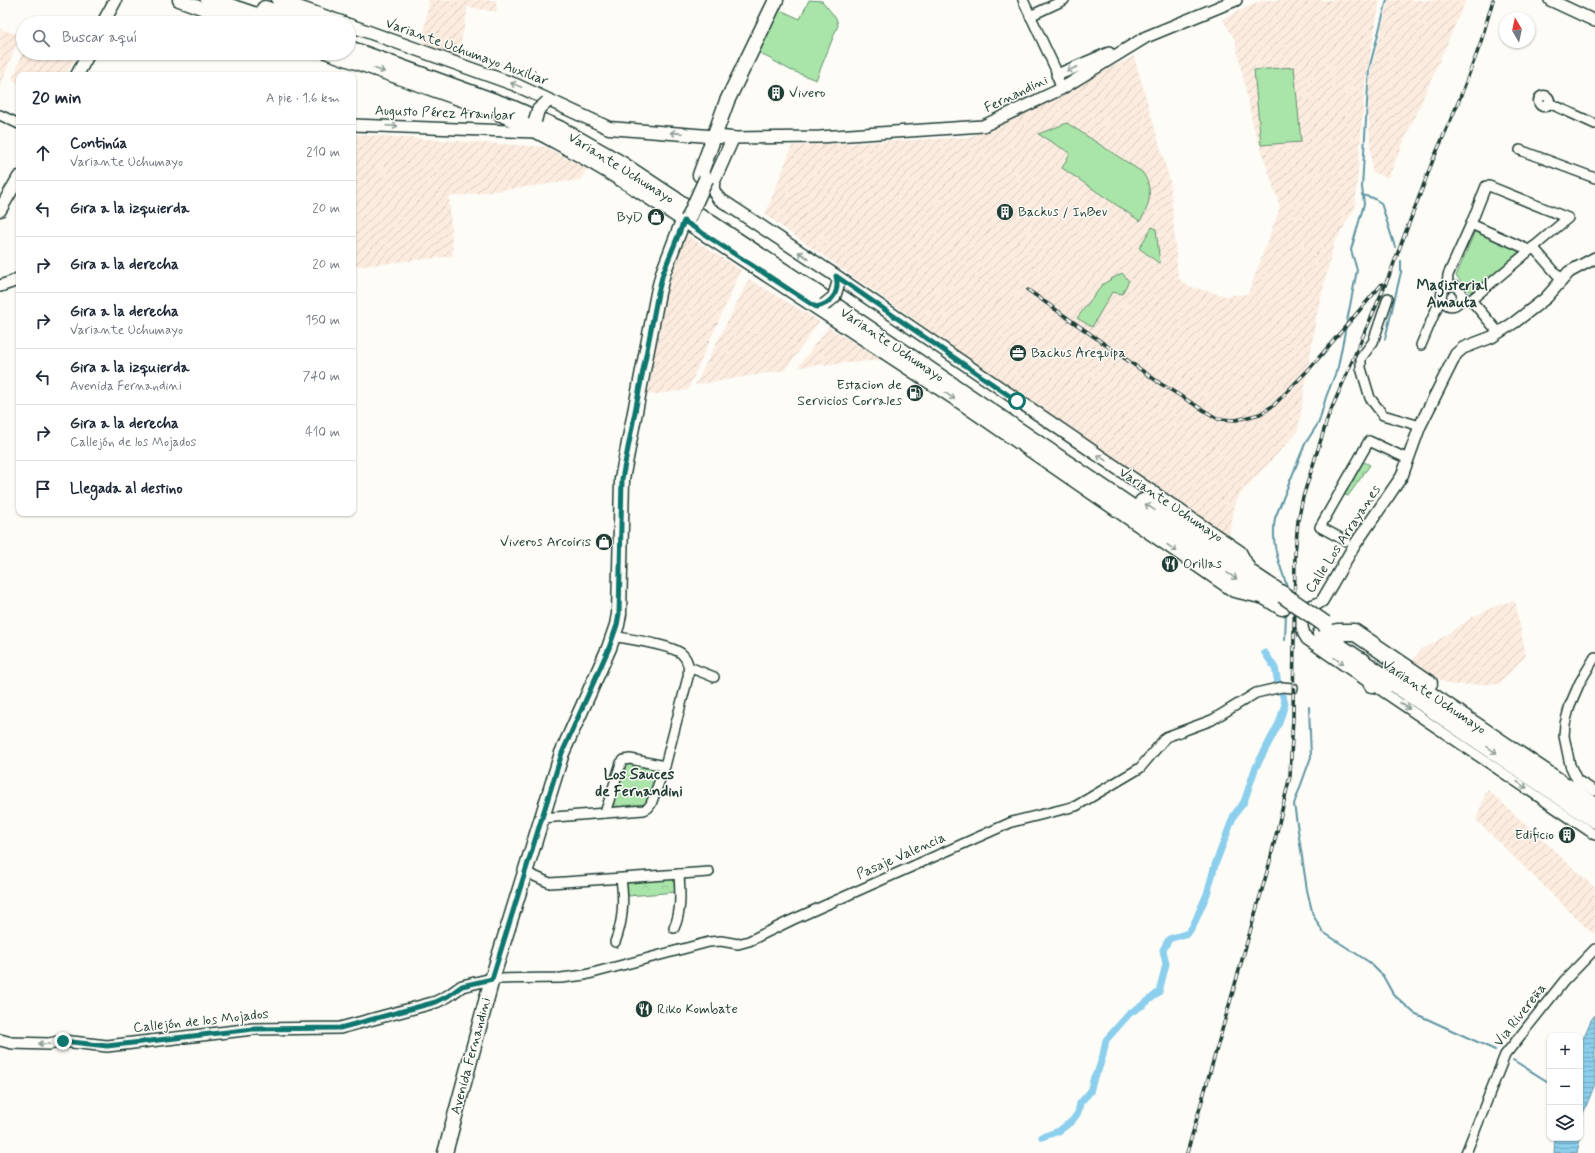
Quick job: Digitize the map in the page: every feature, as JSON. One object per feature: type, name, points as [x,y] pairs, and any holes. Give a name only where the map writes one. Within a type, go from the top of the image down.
[{"type":"highway","points":[[209,0],[256,16]]},
{"type":"highway","points":[[240,0],[287,16]]},
{"type":"highway","name":"Variante Uchumayo","points":[[356,41],[519,102],[563,122],[622,154],[696,202],[1252,575],[1278,600]]},
{"type":"highway","name":"Variante Uchumayo","points":[[356,51],[511,108],[558,130],[619,163],[1278,600],[1392,683],[1595,820]]},
{"type":"highway","points":[[1322,632],[1354,632],[1565,775],[1577,780]]},
{"type":"highway","name":"Variante Uchumayo","points":[[1322,632],[1553,777],[1591,798]]},
{"type":"highway","points":[[1363,662],[1372,684],[1392,683]]},
{"type":"highway","points":[[1553,777],[1560,782],[1577,780]]},
{"type":"highway","points":[[1577,780],[1579,789],[1591,798]]},
{"type":"main road","points":[[107,16],[115,0]]},
{"type":"main road","points":[[179,0],[224,16]]},
{"type":"main road","points":[[278,0],[324,16]]},
{"type":"main road","points":[[724,137],[721,119],[734,86],[776,0]]},
{"type":"main road","name":"Variante Uchumayo Auxiliar","points":[[356,28],[516,85],[549,101]]},
{"type":"main road","points":[[79,72],[85,60]]},
{"type":"main road","points":[[348,60],[535,126],[538,110],[549,101]]},
{"type":"main road","name":"Variante Uchumayo","points":[[549,101],[609,128],[724,137],[713,183],[715,194],[837,280],[1240,552],[1252,575]]},
{"type":"main road","name":"Variante Uchumayo","points":[[535,126],[685,219],[820,306],[1234,591],[1278,600]]},
{"type":"main road","name":"Avenida Fernandini","points":[[445,1153],[492,979],[562,753],[613,636],[619,614],[622,479],[658,293],[663,273],[685,219],[703,177],[724,137]]},
{"type":"main road","points":[[0,210],[16,182]]},
{"type":"main road","points":[[820,306],[834,296],[837,280]]},
{"type":"street","points":[[1023,0],[1057,75],[1060,89]]},
{"type":"street","points":[[1030,16],[1064,0]]},
{"type":"street","points":[[1550,0],[1595,21]]},
{"type":"street","points":[[1566,0],[1595,13]]},
{"type":"street","name":"Fernandini","points":[[724,137],[820,137],[983,126],[1060,89],[1146,37],[1229,1]]},
{"type":"street","points":[[1057,75],[1146,37]]},
{"type":"street","points":[[1549,103],[1595,124]]},
{"type":"street","points":[[1,117],[16,123]]},
{"type":"street","name":"Augusto Pérez Aranibar","points":[[356,125],[535,126]]},
{"type":"street","points":[[1520,150],[1595,178]]},
{"type":"street","points":[[1421,345],[1441,298],[1442,291],[1447,286],[1448,275],[1486,186],[1490,186],[1568,218],[1471,300]]},
{"type":"street","points":[[1471,224],[1531,249],[1561,279]]},
{"type":"street","name":"Calle Los Arrayanes","points":[[1322,632],[1302,627],[1302,617],[1305,610],[1322,601],[1354,546],[1399,482],[1420,426],[1456,354],[1463,348],[1492,337],[1516,322],[1546,298],[1561,279],[1569,272],[1595,258]]},
{"type":"street","points":[[0,286],[16,280]]},
{"type":"street","points":[[1441,298],[1448,306],[1454,306],[1459,303],[1461,293],[1458,288],[1447,286]]},
{"type":"street","points":[[1388,298],[1373,342],[1361,358],[1361,368],[1370,398],[1383,415],[1420,426]]},
{"type":"street","points":[[1461,298],[1471,300],[1499,333]]},
{"type":"street","points":[[1346,541],[1320,527],[1369,441],[1408,459]]},
{"type":"street","points":[[1322,632],[1372,684],[1595,835]]},
{"type":"street","points":[[542,818],[644,810],[648,808],[665,766],[688,677],[689,668],[687,660],[681,653],[666,647],[613,636]]},
{"type":"street","points":[[1577,780],[1570,765],[1564,736],[1565,724],[1570,706],[1580,682],[1595,657]]},
{"type":"street","points":[[689,668],[714,677]]},
{"type":"street","name":"Pasaje Valencia","points":[[492,979],[560,978],[586,975],[709,942],[721,941],[738,944],[749,942],[792,920],[1012,822],[1076,806],[1140,768],[1166,737],[1212,720],[1256,693],[1282,687],[1294,688]]},
{"type":"street","points":[[605,813],[621,764],[624,760],[630,759],[665,766]]},
{"type":"street","points":[[525,872],[550,883],[709,872]]},
{"type":"street","points":[[674,928],[677,922],[681,894],[679,874]]},
{"type":"street","points":[[614,942],[617,935],[624,899],[621,878]]},
{"type":"street","name":"Via Rivereña","points":[[1466,1153],[1505,1055],[1564,981],[1595,949]]},
{"type":"street","name":"Callejón de los Mojados","points":[[0,1040],[12,1043],[49,1044],[63,1041],[107,1046],[253,1029],[340,1028],[436,1002],[462,986],[492,979]]},
{"type":"shaded area","points":[[429,0],[496,0],[497,12],[468,7],[458,58],[422,45]]},
{"type":"shaded area","points":[[1263,0],[1380,0],[1365,85],[1355,208],[1334,243],[1316,318],[1298,431],[1237,498],[1228,537],[1141,478],[765,215],[792,146],[971,137],[1134,56],[1170,181],[1178,278],[1188,286],[1225,296],[1248,294],[1280,207],[1253,125],[1235,40],[1222,19]]},
{"type":"shaded area","points":[[1389,0],[1466,0],[1388,178],[1372,172],[1368,109],[1371,70]]},
{"type":"shaded area","points":[[0,29],[16,34],[16,45],[0,87]]},
{"type":"shaded area","points":[[20,60],[75,60],[68,72],[16,72],[16,82],[12,80]]},
{"type":"shaded area","points":[[356,134],[546,147],[587,169],[580,180],[449,197],[453,256],[356,267]]},
{"type":"shaded area","points":[[685,234],[741,270],[688,390],[648,395],[664,284]]},
{"type":"shaded area","points":[[749,279],[819,321],[786,370],[695,385]]},
{"type":"shaded area","points":[[828,327],[883,360],[798,367]]},
{"type":"shaded area","points":[[1515,601],[1526,656],[1499,684],[1450,685],[1410,663],[1421,649],[1434,643],[1473,617],[1500,604]]},
{"type":"shaded area","points":[[1487,789],[1595,888],[1595,932],[1593,934],[1476,820]]},
{"type":"green space","points":[[809,0],[822,1],[836,18],[838,25],[816,80],[790,70],[758,52],[778,9],[800,19]]},
{"type":"green space","points":[[1294,67],[1301,142],[1261,145],[1254,70]]},
{"type":"green space","points":[[1067,123],[1142,172],[1148,184],[1149,197],[1146,210],[1140,221],[1062,168],[1070,153],[1038,134]]},
{"type":"green space","points":[[1152,227],[1156,229],[1160,264],[1139,248]]},
{"type":"green space","points":[[1475,231],[1521,251],[1472,294],[1456,276]]},
{"type":"green space","points":[[1122,273],[1129,281],[1122,294],[1112,292],[1092,327],[1077,318],[1103,284]]},
{"type":"green space","points":[[1362,461],[1370,465],[1348,496],[1343,494]]},
{"type":"green space","points":[[626,763],[659,769],[647,805],[613,808],[611,805]]},
{"type":"green space","points":[[675,877],[676,892],[628,896],[626,882]]},
{"type":"water","points":[[1595,1015],[1595,1084],[1583,1114],[1583,1039],[1591,1020]]},
{"type":"water","points":[[1555,1141],[1579,1141],[1577,1153],[1554,1153]]},
{"type":"waterway","points":[[1287,590],[1276,552],[1274,536],[1275,518],[1305,444],[1319,422],[1326,397],[1338,367],[1357,270],[1351,250],[1364,204],[1362,187],[1369,69],[1387,0]]},
{"type":"waterway","points":[[1362,195],[1373,198],[1381,203],[1395,247]]},
{"type":"waterway","points":[[1385,339],[1401,272],[1401,261]]},
{"type":"waterway","points":[[1285,640],[1286,613]]},
{"type":"waterway","points":[[1265,653],[1275,668],[1278,683]]},
{"type":"waterway","points":[[1042,1137],[1059,1131],[1072,1121],[1078,1113],[1080,1103],[1090,1092],[1103,1055],[1106,1040],[1130,1013],[1159,992],[1166,964],[1163,950],[1169,939],[1188,933],[1193,926],[1207,894],[1215,865],[1234,815],[1244,802],[1255,769],[1279,723],[1285,704],[1282,693]]},
{"type":"waterway","points":[[1309,707],[1311,757],[1294,804],[1307,890],[1313,915],[1323,932],[1369,962],[1383,976],[1393,994],[1414,1013],[1495,1050]]},
{"type":"waterway","points":[[1513,1060],[1547,1081]]},
{"type":"railway","points":[[1187,1153],[1269,865],[1290,776],[1293,717],[1295,554],[1298,521],[1303,497],[1328,417],[1389,276],[1433,160],[1458,103],[1480,45],[1493,0]]},
{"type":"railway","points":[[1028,290],[1161,384],[1218,419],[1236,420],[1260,414],[1274,405],[1310,368],[1382,284]]},
{"type":"place","name":"Vivero","points":[[776,93]]},
{"type":"place","name":"Backus / InBev","points":[[1005,212]]},
{"type":"place","name":"ByD","points":[[656,217]]},
{"type":"place","name":"Backus Arequipa","points":[[1018,353]]},
{"type":"place","name":"Estacion de Servicios Corrales","points":[[915,393]]},
{"type":"place","name":"Viveros Arcoiris","points":[[604,542]]},
{"type":"place","name":"Orillas","points":[[1170,564]]},
{"type":"place","name":"Edificio","points":[[1567,835]]},
{"type":"place","name":"Riko Kombate","points":[[644,1009]]},
{"type":"district","name":"Magisterial Amauta","points":[[1452,294]]},
{"type":"district","name":"Los Sauces de Fernandini","points":[[639,784]]},
{"type":"route","points":[[63,1041],[107,1046],[253,1029],[340,1028],[436,1002],[469,983],[492,979],[562,753],[609,648],[617,625],[619,614],[622,479],[658,293],[663,273],[684,221],[783,287],[816,307],[830,302],[834,296],[837,291],[838,284],[836,276],[1017,401]]}]
